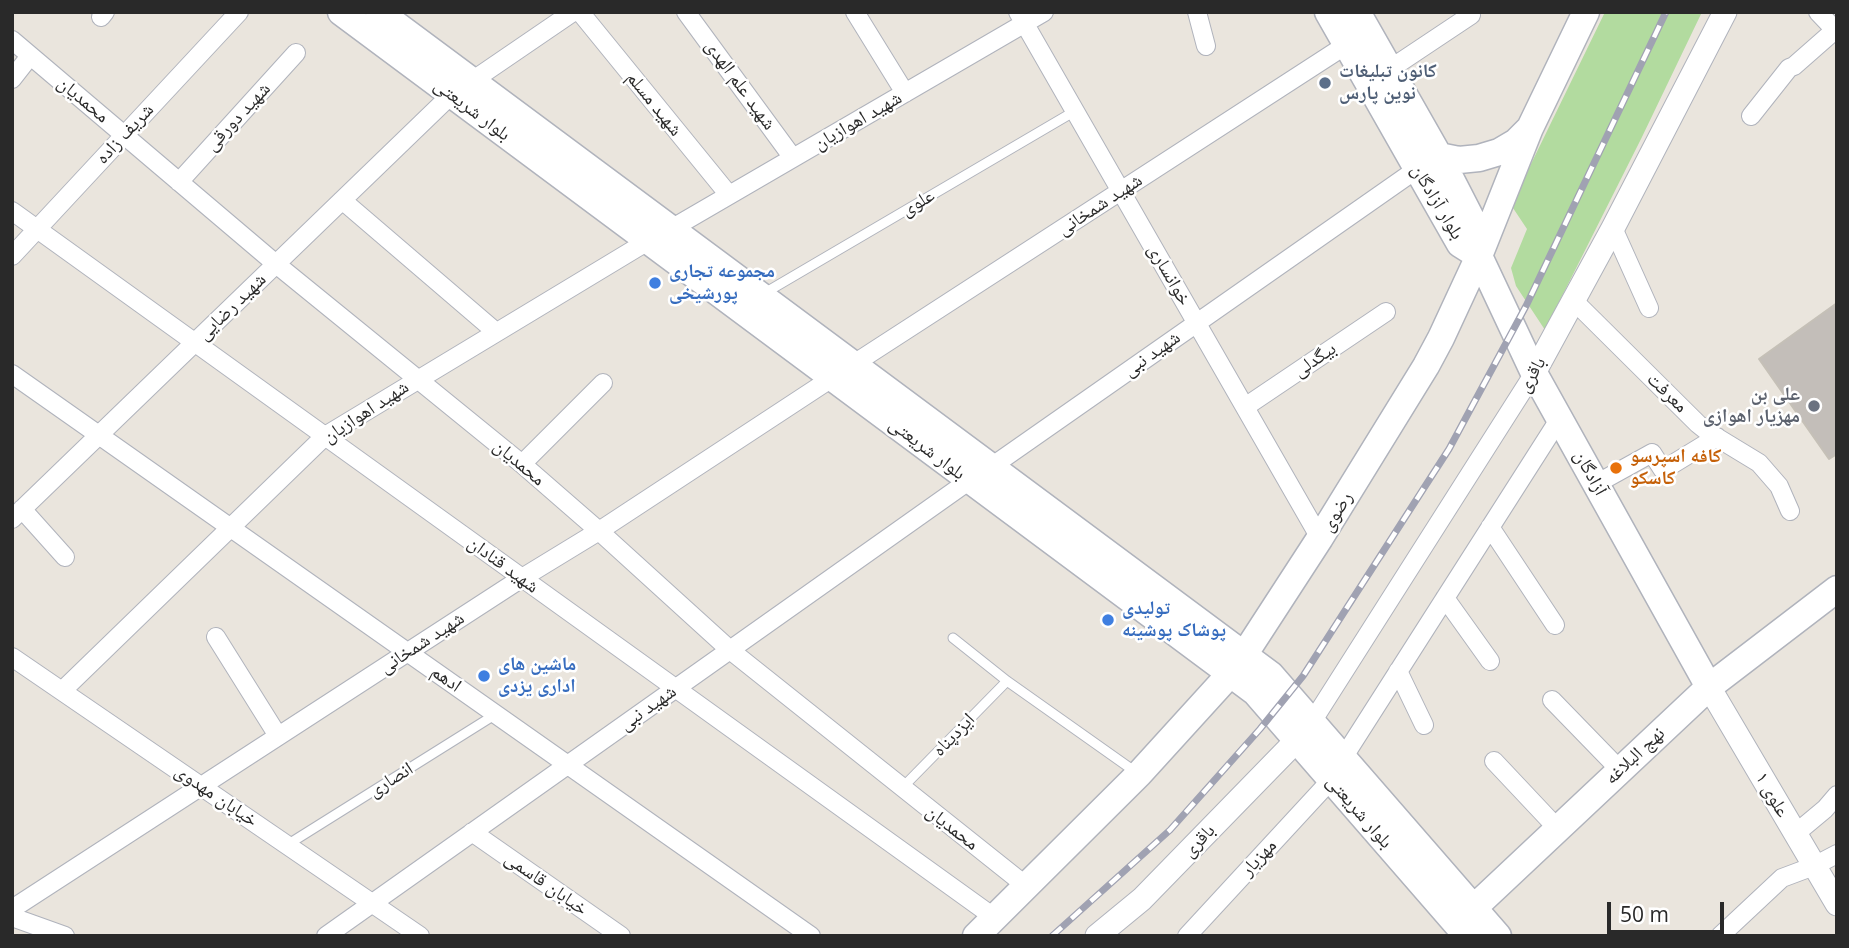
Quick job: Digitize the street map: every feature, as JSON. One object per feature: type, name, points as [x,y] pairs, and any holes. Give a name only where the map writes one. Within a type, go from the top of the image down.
[{"type":"main road","name":"بلوار شریعتی","points":[[341,12],[462,88],[671,229],[760,296],[843,371]]},
{"type":"main road","name":"بلوار شریعتی","points":[[379,12],[462,88],[648,241],[843,371],[1237,664],[1270,675],[1304,731],[1461,926],[1498,936]]},
{"type":"main road","name":"بلوار آزادگان","points":[[1328,12],[1346,45],[1428,163]]},
{"type":"main road","name":"بلوار آزادگان","points":[[1357,12],[1390,69],[1460,244],[1479,256]]},
{"type":"main road","name":"رضوی","points":[[985,927],[1139,774],[1237,664],[1320,538],[1426,366],[1454,313],[1530,128],[1586,12]]},
{"type":"main road","points":[[1428,163],[1479,158],[1499,152],[1516,142],[1530,128]]},
{"type":"main road","name":"آزادگان","points":[[1479,256],[1534,373],[1709,687]]},
{"type":"main road","name":"نهج البلاغه","points":[[1461,926],[1558,829],[1709,687],[1837,589]]},
{"type":"street","name":"شریف زاده","points":[[12,256],[239,12]]},
{"type":"street","name":"شهید رضایی","points":[[17,514],[462,88],[573,12]]},
{"type":"street","name":"شهید مسلم","points":[[580,12],[729,195]]},
{"type":"street","name":"شهید علم الهدی","points":[[686,12],[793,159]]},
{"type":"street","points":[[855,12],[905,93]]},
{"type":"street","name":"شهید اهوازیان","points":[[671,229],[905,93],[1021,18],[1044,12]]},
{"type":"street","points":[[1197,12],[1206,46]]},
{"type":"street","name":"باقری","points":[[1097,936],[1142,900],[1304,731],[1534,373],[1725,12]]},
{"type":"street","points":[[1751,116],[1788,68],[1836,31],[1818,12]]},
{"type":"street","points":[[1390,69],[1471,15]]},
{"type":"street","name":"خوانساری","points":[[1021,18],[1320,538]]},
{"type":"street","name":"محمدیان","points":[[12,40],[276,264],[522,464],[730,650],[1026,885]]},
{"type":"street","name":"شهید شمخانی","points":[[12,909],[522,578],[600,531],[1346,45]]},
{"type":"street","name":"شهید دورقی","points":[[179,181],[296,53]]},
{"type":"street","points":[[12,79],[30,56]]},
{"type":"street","name":"شهید نبی","points":[[326,936],[980,473],[1428,163]]},
{"type":"street","points":[[342,200],[496,332]]},
{"type":"street","name":"شهید قنادان","points":[[12,211],[676,688],[985,927]]},
{"type":"street","points":[[1613,228],[1649,308]]},
{"type":"street","name":"شهید اهوازیان","points":[[62,691],[325,436],[648,241]]},
{"type":"street","name":"معرفت","points":[[1573,300],[1698,424],[1759,463],[1779,486],[1790,510]]},
{"type":"street","name":"بیگدلی","points":[[1245,407],[1386,312]]},
{"type":"street","name":"ادهم","points":[[12,374],[811,936]]},
{"type":"street","points":[[522,464],[603,383]]},
{"type":"street","points":[[1337,769],[1560,418]]},
{"type":"street","points":[[1596,484],[1651,453],[1663,470],[1717,437]]},
{"type":"street","points":[[17,514],[65,556]]},
{"type":"street","points":[[1490,527],[1555,625]]},
{"type":"street","points":[[1445,598],[1490,661]]},
{"type":"street","points":[[216,638],[278,736]]},
{"type":"street","name":"خیابان مهدوی","points":[[12,657],[420,936]]},
{"type":"street","points":[[1398,671],[1424,725]]},
{"type":"street","name":"علوی ۱","points":[[1709,687],[1837,904]]},
{"type":"street","points":[[1552,700],[1620,770]]},
{"type":"street","points":[[1494,761],[1558,829]]},
{"type":"street","name":"مهزیار","points":[[1187,936],[1337,769]]},
{"type":"street","points":[[1795,834],[1825,810],[1837,795]]},
{"type":"street","name":"خیابان قاسمی","points":[[472,832],[621,936]]},
{"type":"street","points":[[1720,936],[1782,878],[1837,854]]},
{"type":"street","points":[[12,917],[65,936]]},
{"type":"lane","name":"علوی","points":[[760,296],[1075,111]]},
{"type":"lane","points":[[953,638],[1007,681],[1139,774]]},
{"type":"lane","name":"ایزدپناه","points":[[902,789],[1007,681]]},
{"type":"lane","name":"انصاری","points":[[287,845],[496,714]]},
{"type":"green space","points":[[1605,12],[1702,12],[1545,330],[1516,286],[1511,268],[1527,229],[1511,205]]},
{"type":"building","name":"علی بن مهزیار اهوازی","points":[[1837,303],[1837,454],[1829,459],[1759,359]]},
{"type":"railway","points":[[1052,936],[1170,830],[1303,676],[1449,449],[1526,306],[1666,12]]},
{"type":"place","name":"کانون تبلیغات نوین پارس","points":[[1325,83]]},
{"type":"place","name":"مجموعه تجاری پورشیخی","points":[[655,283]]},
{"type":"place","name":"علی بن مهزیار اهوازی","points":[[1814,406]]},
{"type":"place","name":"کافه اسپرسو کاسکو","points":[[1616,468]]},
{"type":"place","name":"تولیدی پوشاک پوشینه","points":[[1108,620]]},
{"type":"place","name":"ماشین های اداری یزدی","points":[[484,676]]}]
